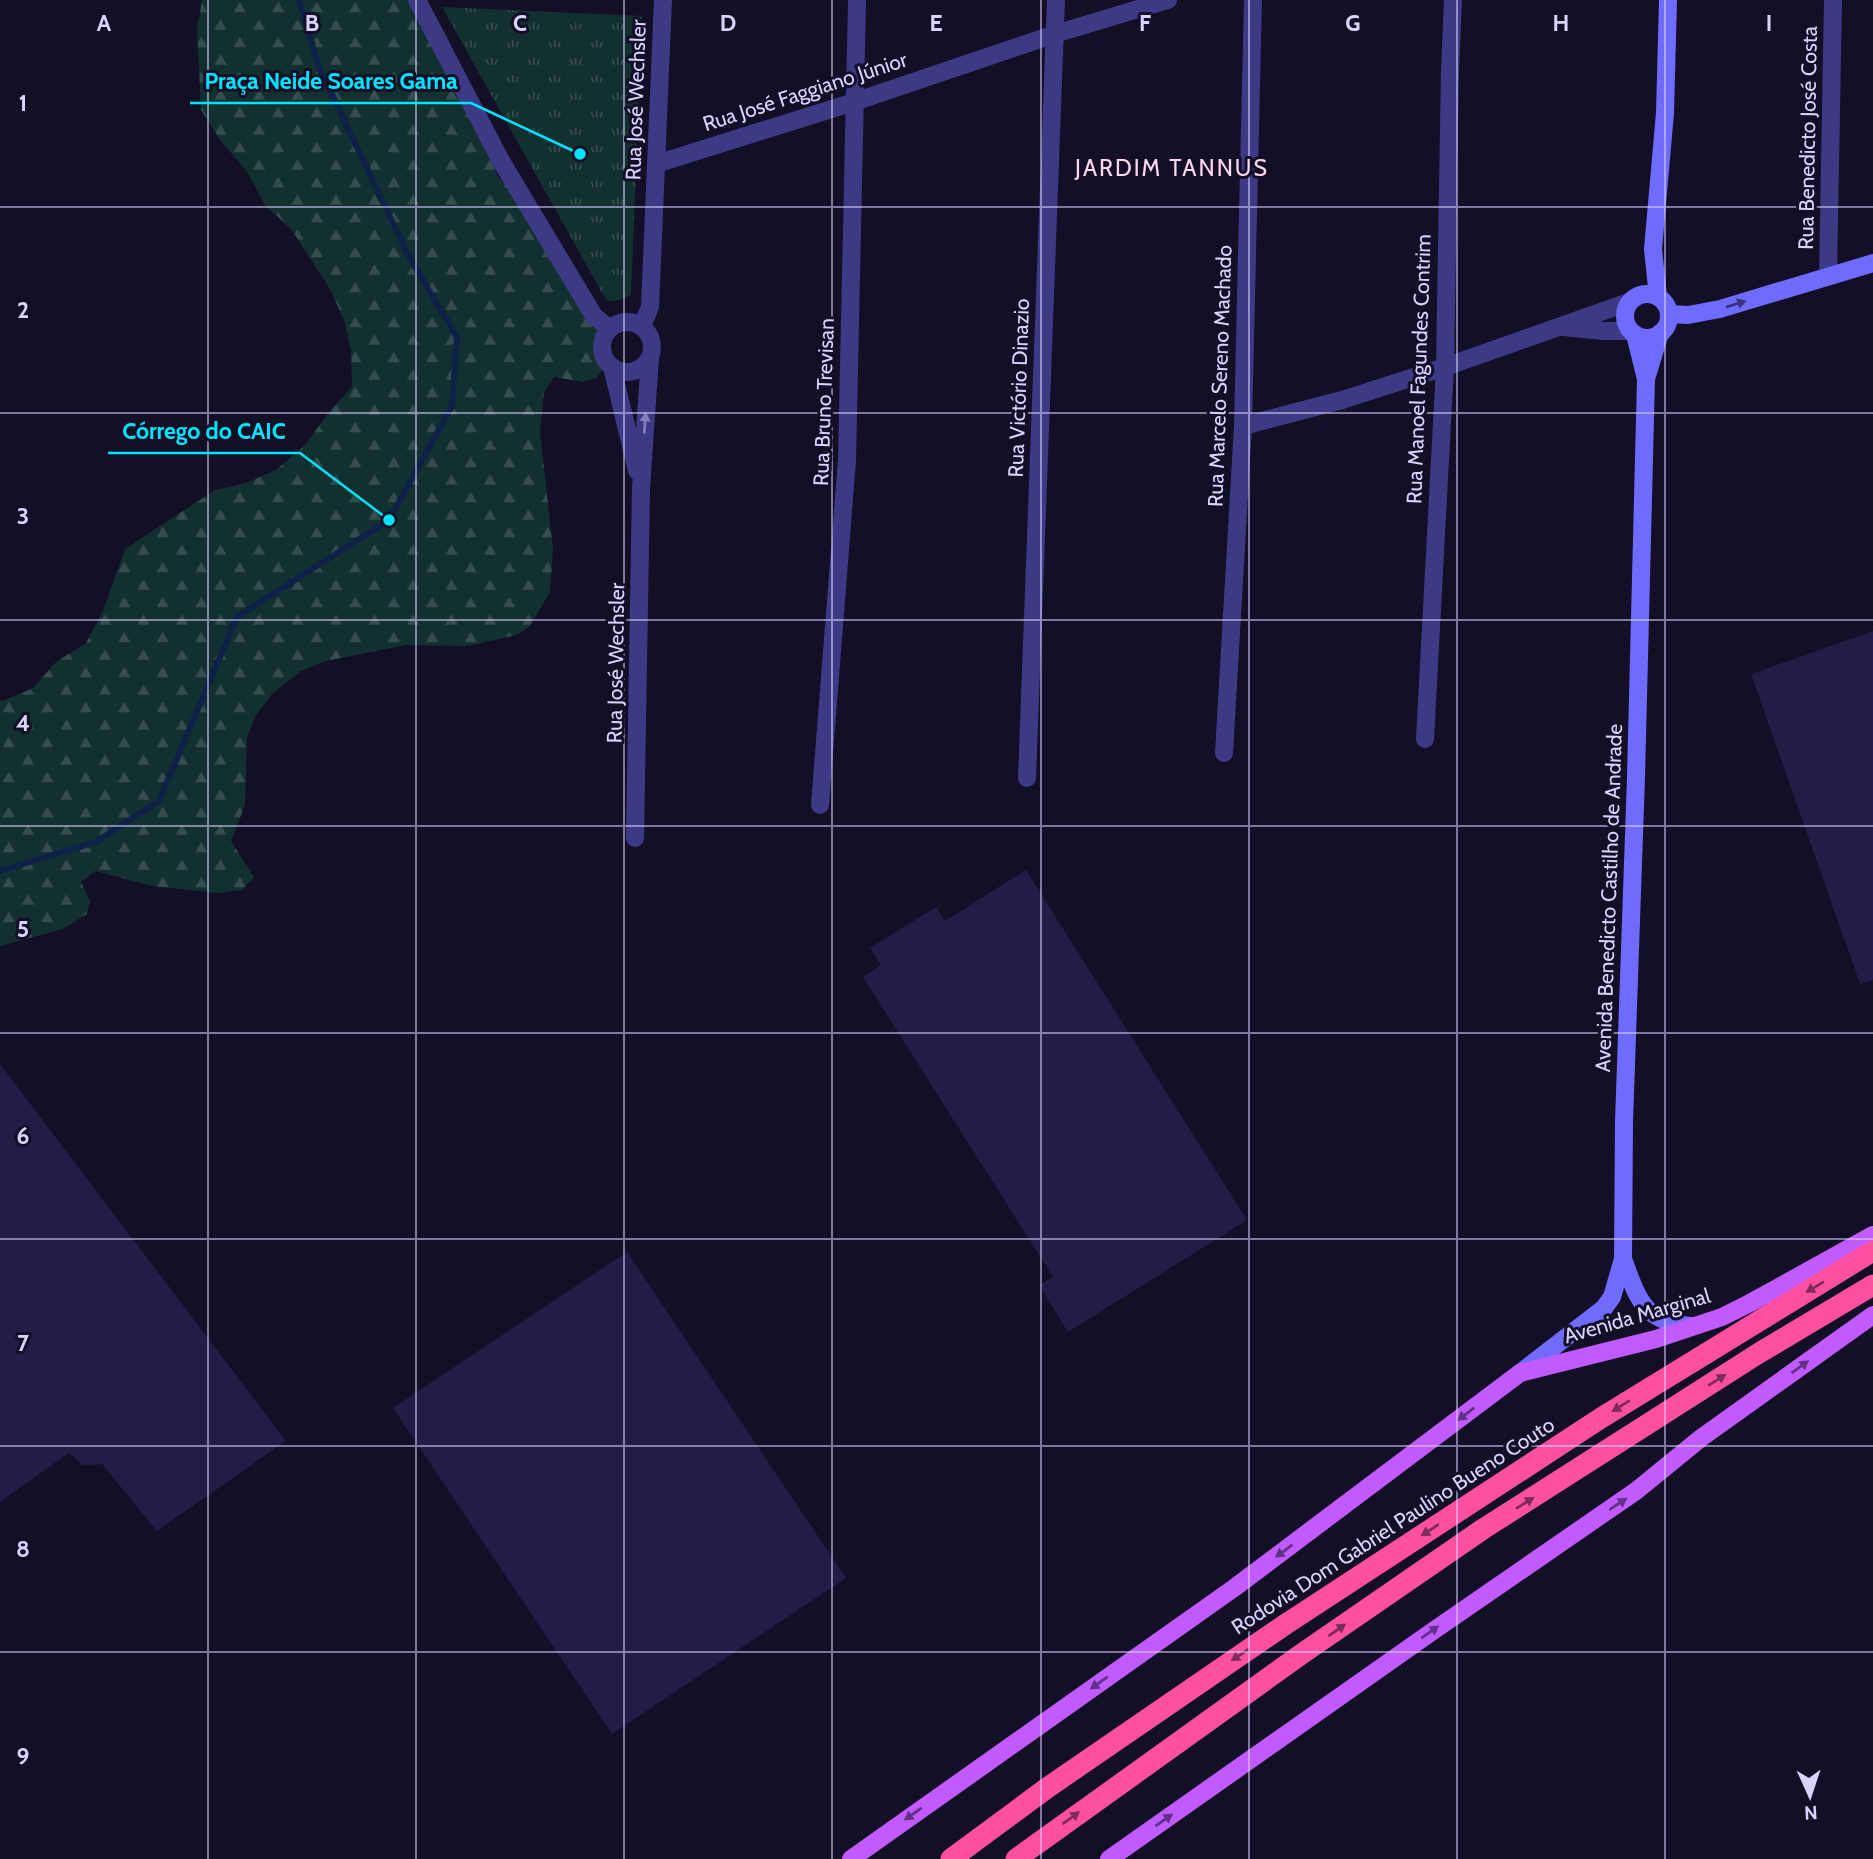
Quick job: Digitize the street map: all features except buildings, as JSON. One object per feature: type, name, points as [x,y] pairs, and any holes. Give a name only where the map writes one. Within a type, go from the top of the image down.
[{"type":"highway","name":"Rodovia Dom Gabriel Paulino Bueno Couto","points":[[951,1859],[1047,1788],[1286,1624],[1601,1418],[1873,1251]]},
{"type":"highway","points":[[1016,1859],[1303,1653],[1483,1530],[1759,1353],[1873,1285]]},
{"type":"main road","points":[[1658,297],[1653,248],[1664,113],[1668,0]]},
{"type":"main road","points":[[1634,299],[1648,293],[1666,304],[1669,314],[1667,324],[1660,332],[1651,337],[1633,333],[1625,322],[1625,312],[1634,299],[1653,248]]},
{"type":"main road","points":[[1669,314],[1688,315],[1720,309],[1873,263]]},
{"type":"main road","name":"Avenida Benedicto Castilho de Andrade","points":[[1520,1373],[1604,1308],[1612,1297],[1623,1259],[1624,1122],[1646,379],[1660,332]]},
{"type":"main road","name":"Avenida Benedicto Castilho de Andrade","points":[[1633,333],[1646,379]]},
{"type":"main road","name":"Avenida Marginal","points":[[1520,1373],[1656,1339],[1721,1317],[1873,1236]]},
{"type":"main road","points":[[1623,1259],[1637,1296],[1646,1309],[1661,1320],[1691,1326]]},
{"type":"main road","points":[[1109,1859],[1433,1630],[1636,1491],[1701,1438],[1873,1315]]},
{"type":"main road","points":[[851,1859],[1234,1588],[1520,1373]]},
{"type":"street","points":[[418,0],[501,161],[594,316],[609,328]]},
{"type":"street","name":"Rua José Wechsler","points":[[642,326],[650,307],[663,0]]},
{"type":"street","name":"Rua Bruno Trevisan","points":[[820,805],[847,460],[857,0]]},
{"type":"street","name":"Rua Victório Dinazio","points":[[1027,778],[1056,0]]},
{"type":"street","name":"Rua José Faggiano Júnior","points":[[656,164],[1168,0]]},
{"type":"street","name":"Rua Marcelo Sereno Machado","points":[[1224,753],[1243,426],[1253,0]]},
{"type":"street","name":"Rua Manoel Fagundes Contrim","points":[[1425,739],[1445,367],[1453,0]]},
{"type":"street","name":"Rua Benedicto José Costa","points":[[1828,276],[1833,0]]},
{"type":"street","points":[[1243,426],[1342,400],[1445,367],[1634,299]]},
{"type":"street","points":[[625,321],[642,326],[652,341],[650,358],[637,370],[619,371],[612,367],[602,353],[601,344],[609,328],[625,321]]},
{"type":"street","points":[[1561,326],[1633,333]]},
{"type":"street","name":"Rua José Wechsler","points":[[635,838],[641,488],[650,358]]},
{"type":"street","name":"Rua José Wechsler","points":[[612,367],[641,488]]},
{"type":"green space","points":[[202,0],[425,0],[447,36],[497,175],[542,229],[598,322],[607,341],[608,360],[597,378],[583,382],[554,377],[544,392],[540,431],[553,549],[550,592],[529,627],[517,635],[468,646],[406,645],[326,661],[301,671],[272,694],[255,717],[247,738],[245,805],[231,841],[254,877],[242,890],[217,893],[152,886],[95,871],[81,882],[90,901],[87,914],[63,929],[0,946],[0,700],[33,688],[56,662],[86,643],[103,611],[125,549],[215,490],[246,483],[276,470],[306,444],[329,412],[352,387],[351,350],[344,320],[330,289],[291,229],[266,206],[246,170],[220,140],[201,110],[197,30]]},
{"type":"green space","points":[[442,7],[642,16],[631,295],[608,301],[601,291]]},
{"type":"waterway","points":[[0,871],[96,842],[159,801],[237,617],[389,520],[452,406],[457,337],[409,257],[319,67],[299,0]]},
{"type":"place","name":"Praça Neide Soares Gama","points":[[580,154]]},
{"type":"place","name":"Córrego do CAIC","points":[[389,520]]},
{"type":"district","name":"JARDIM TANNUS","points":[[1172,168]]}]
